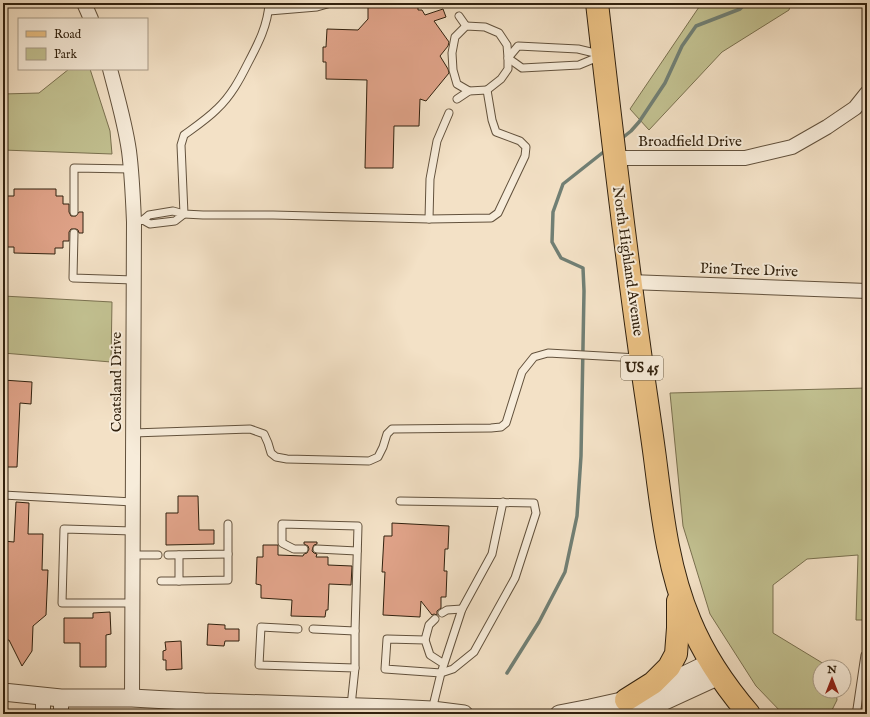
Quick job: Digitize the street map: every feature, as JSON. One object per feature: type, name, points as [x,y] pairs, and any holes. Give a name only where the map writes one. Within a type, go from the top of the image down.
[{"type":"main road","name":"North Highland Avenue","points":[[597,3],[614,158],[630,282],[669,554],[678,588],[689,620],[701,645],[715,669],[749,714]]},
{"type":"main road","points":[[628,707],[669,666],[676,654],[678,628],[678,588]]},
{"type":"street","points":[[84,3],[91,18]]},
{"type":"street","name":"Coatsland Drive","points":[[110,70],[122,113],[129,149],[132,184],[139,221],[134,280],[132,698]]},
{"type":"street","name":"Broadfield Drive","points":[[614,158],[745,158],[792,147],[827,127],[855,108],[867,93]]},
{"type":"street","name":"Pine Tree Drive","points":[[630,282],[867,292]]},
{"type":"street","points":[[559,714],[590,708],[628,707],[643,711],[715,669]]},
{"type":"street","points":[[3,692],[43,696],[61,706],[132,698],[197,706],[351,706],[432,710],[464,714]]},
{"type":"street","points":[[43,696],[43,714]]},
{"type":"lane","points":[[184,214],[181,145],[184,135],[218,108],[237,85],[261,38],[269,11],[269,3]]},
{"type":"lane","points":[[269,11],[317,7],[331,3]]},
{"type":"lane","points":[[459,16],[466,26]]},
{"type":"lane","points":[[457,99],[469,91],[487,90],[501,79],[508,69],[507,45],[499,33],[485,27],[466,26],[454,37],[452,70],[457,84],[469,91]]},
{"type":"lane","points":[[508,58],[518,46],[578,49],[603,55]]},
{"type":"lane","points":[[508,58],[522,68],[578,65],[603,55]]},
{"type":"lane","points":[[139,221],[157,224],[175,220],[184,214],[429,219],[491,218],[498,213],[525,156],[526,147],[520,141],[496,132],[492,120],[487,90]]},
{"type":"lane","points":[[429,219],[430,179],[434,156],[437,141],[449,113]]},
{"type":"lane","points":[[74,212],[74,168],[131,168]]},
{"type":"lane","points":[[74,233],[73,278],[134,280]]},
{"type":"lane","points":[[133,433],[250,429],[264,434],[271,453],[276,457],[287,459],[369,461],[378,457],[388,434],[392,430],[501,427],[506,423],[522,372],[534,357],[548,353],[641,358]]},
{"type":"lane","points":[[3,495],[133,502]]},
{"type":"lane","points":[[400,501],[534,503],[536,513],[516,578],[474,652],[452,669],[441,673],[385,669],[387,639],[425,640]]},
{"type":"lane","points":[[432,710],[441,673],[462,609],[492,554],[503,502]]},
{"type":"lane","points":[[161,581],[228,580],[228,524]]},
{"type":"lane","points":[[304,549],[294,549],[282,543],[282,524],[358,526],[355,668],[351,706]]},
{"type":"lane","points":[[133,531],[64,529],[62,603],[133,603]]},
{"type":"lane","points":[[317,549],[357,551]]},
{"type":"lane","points":[[168,555],[228,554]]},
{"type":"lane","points":[[133,555],[158,555]]},
{"type":"lane","points":[[179,555],[179,581]]},
{"type":"lane","points":[[442,613],[447,610],[462,609]]},
{"type":"lane","points":[[435,619],[429,625],[425,640],[430,655],[444,664]]},
{"type":"lane","points":[[298,629],[261,627],[259,665],[355,668]]},
{"type":"lane","points":[[313,629],[355,631]]},
{"type":"lane","points":[[856,714],[865,655]]},
{"type":"green space","points":[[703,3],[791,3],[789,10],[722,52],[649,130],[630,109]]},
{"type":"green space","points":[[68,70],[90,70],[110,131],[112,154],[3,150],[3,94],[39,93]]},
{"type":"green space","points":[[3,296],[112,302],[111,362],[3,353]]},
{"type":"green space","points":[[867,388],[867,620],[856,620],[858,555],[807,559],[773,585],[773,633],[816,659],[812,659],[812,699],[837,699],[830,714],[783,714],[756,686],[710,614],[683,526],[670,393]]},
{"type":"building","points":[[368,3],[418,3],[418,10],[422,10],[425,15],[443,9],[446,17],[434,21],[449,42],[448,46],[440,56],[449,73],[426,101],[420,99],[419,126],[394,126],[393,168],[365,168],[367,80],[326,79],[326,62],[323,62],[323,47],[326,47],[327,29],[358,30],[368,19]]},
{"type":"building","points":[[14,189],[56,189],[56,196],[63,196],[63,204],[69,204],[69,212],[71,216],[76,216],[79,212],[83,212],[83,233],[79,233],[76,229],[71,229],[69,232],[69,241],[63,241],[63,248],[55,248],[55,254],[14,253],[14,247],[4,247],[4,196],[14,196]]},
{"type":"building","points":[[3,380],[32,382],[31,404],[20,403],[17,467],[3,467]]},
{"type":"building","points":[[178,496],[198,496],[199,530],[214,530],[214,544],[166,545],[166,513],[178,513]]},
{"type":"building","points":[[16,502],[29,503],[28,534],[43,534],[42,570],[48,570],[46,615],[33,626],[32,651],[22,666],[9,640],[3,640],[3,541],[14,542]]},
{"type":"building","points":[[392,523],[449,526],[448,549],[445,549],[444,571],[447,571],[446,597],[441,597],[441,608],[437,611],[437,615],[432,615],[421,601],[420,617],[383,615],[385,572],[382,572],[384,536],[392,536]]},
{"type":"building","points":[[304,542],[317,542],[312,551],[317,554],[316,557],[328,557],[328,565],[352,566],[351,585],[329,584],[328,610],[326,610],[325,617],[291,616],[292,600],[261,598],[261,585],[256,584],[257,557],[263,557],[263,545],[278,545],[278,555],[303,556],[309,549]]},
{"type":"building","points":[[110,612],[111,634],[106,635],[106,667],[80,667],[80,643],[64,643],[64,618],[93,618],[93,613]]},
{"type":"building","points":[[208,624],[225,625],[225,629],[239,629],[239,641],[225,641],[224,646],[207,645]]},
{"type":"building","points":[[181,641],[182,669],[166,670],[166,660],[163,660],[163,651],[166,650],[165,642]]},
{"type":"waterway","points":[[621,139],[639,122],[665,83],[682,46],[696,26],[740,9],[746,3]]},
{"type":"waterway","points":[[507,673],[539,622],[565,572],[577,516],[581,456],[584,291],[583,268],[561,258],[552,242],[553,212],[563,184],[606,150]]}]
